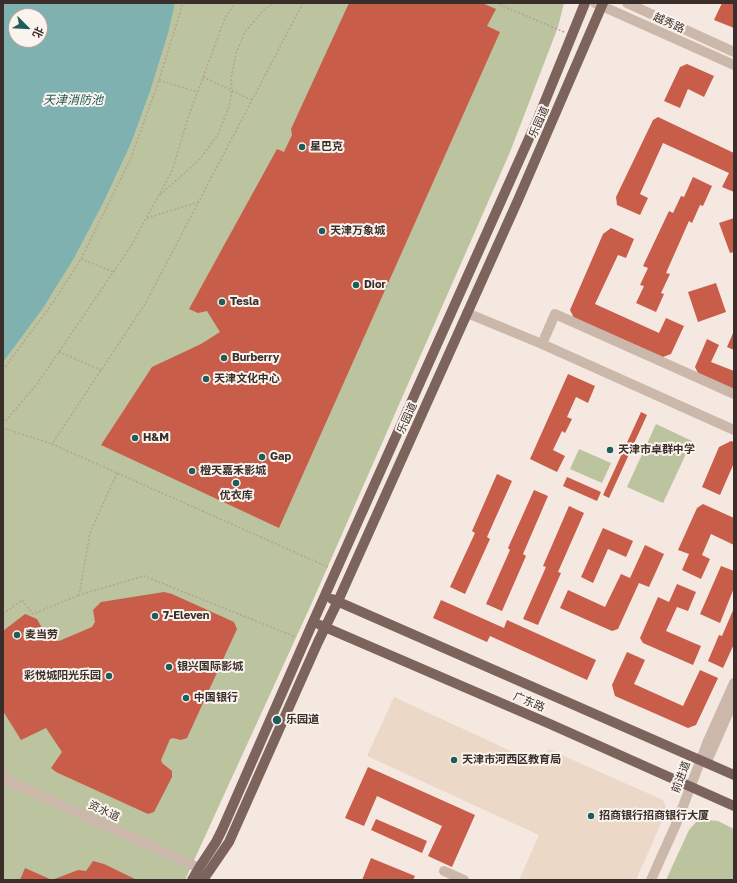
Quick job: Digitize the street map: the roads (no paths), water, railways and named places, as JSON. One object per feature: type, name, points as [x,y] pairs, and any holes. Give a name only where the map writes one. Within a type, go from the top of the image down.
[{"type":"main road","name":"乐园道","points":[[192,880],[222,830],[313,622],[539,116],[584,3]]},
{"type":"main road","name":"乐园道","points":[[203,880],[229,842],[518,200],[600,4]]},
{"type":"main road","points":[[454,307],[467,313]]},
{"type":"main road","name":"广东路","points":[[325,596],[734,775]]},
{"type":"main road","name":"广东路","points":[[313,622],[734,806]]},
{"type":"street","name":"越秀路","points":[[627,3],[734,52]]},
{"type":"street","name":"越秀路","points":[[600,4],[734,65]]},
{"type":"street","points":[[467,313],[542,344],[734,430]]},
{"type":"street","points":[[542,344],[555,314],[734,394]]},
{"type":"street","name":"前进道","points":[[652,880],[693,787],[734,683]]},
{"type":"street","name":"前进道","points":[[703,762],[734,700]]},
{"type":"street","name":"资水道","points":[[3,774],[6,780],[198,868]]},
{"type":"street","points":[[444,871],[464,880]]},
{"type":"water","name":"天津消防池","points":[[3,3],[175,3],[168,33],[150,91],[131,143],[104,201],[74,258],[43,308],[3,362]]},
{"type":"place","name":"星巴克","points":[[302,147]]},
{"type":"place","name":"天津万象城","points":[[322,231]]},
{"type":"place","name":"Dior","points":[[356,285]]},
{"type":"place","name":"Tesla","points":[[222,302]]},
{"type":"place","name":"Burberry","points":[[224,358]]},
{"type":"place","name":"天津文化中心","points":[[206,379]]},
{"type":"place","name":"H&M","points":[[135,438]]},
{"type":"place","name":"天津市卓群中学","points":[[610,450]]},
{"type":"place","name":"Gap","points":[[262,457]]},
{"type":"place","name":"橙天嘉禾影城","points":[[192,471]]},
{"type":"place","name":"优衣库","points":[[236,483]]},
{"type":"place","name":"7-Eleven","points":[[155,616]]},
{"type":"place","name":"麦当劳","points":[[17,635]]},
{"type":"place","name":"银兴国际影城","points":[[169,667]]},
{"type":"place","name":"彩悦城阳光乐园","points":[[109,676]]},
{"type":"place","name":"中国银行","points":[[186,698]]},
{"type":"place","name":"乐园道","points":[[277,720]]},
{"type":"place","name":"天津市河西区教育局","points":[[454,760]]},
{"type":"place","name":"招商银行招商银行大厦","points":[[591,816]]}]
